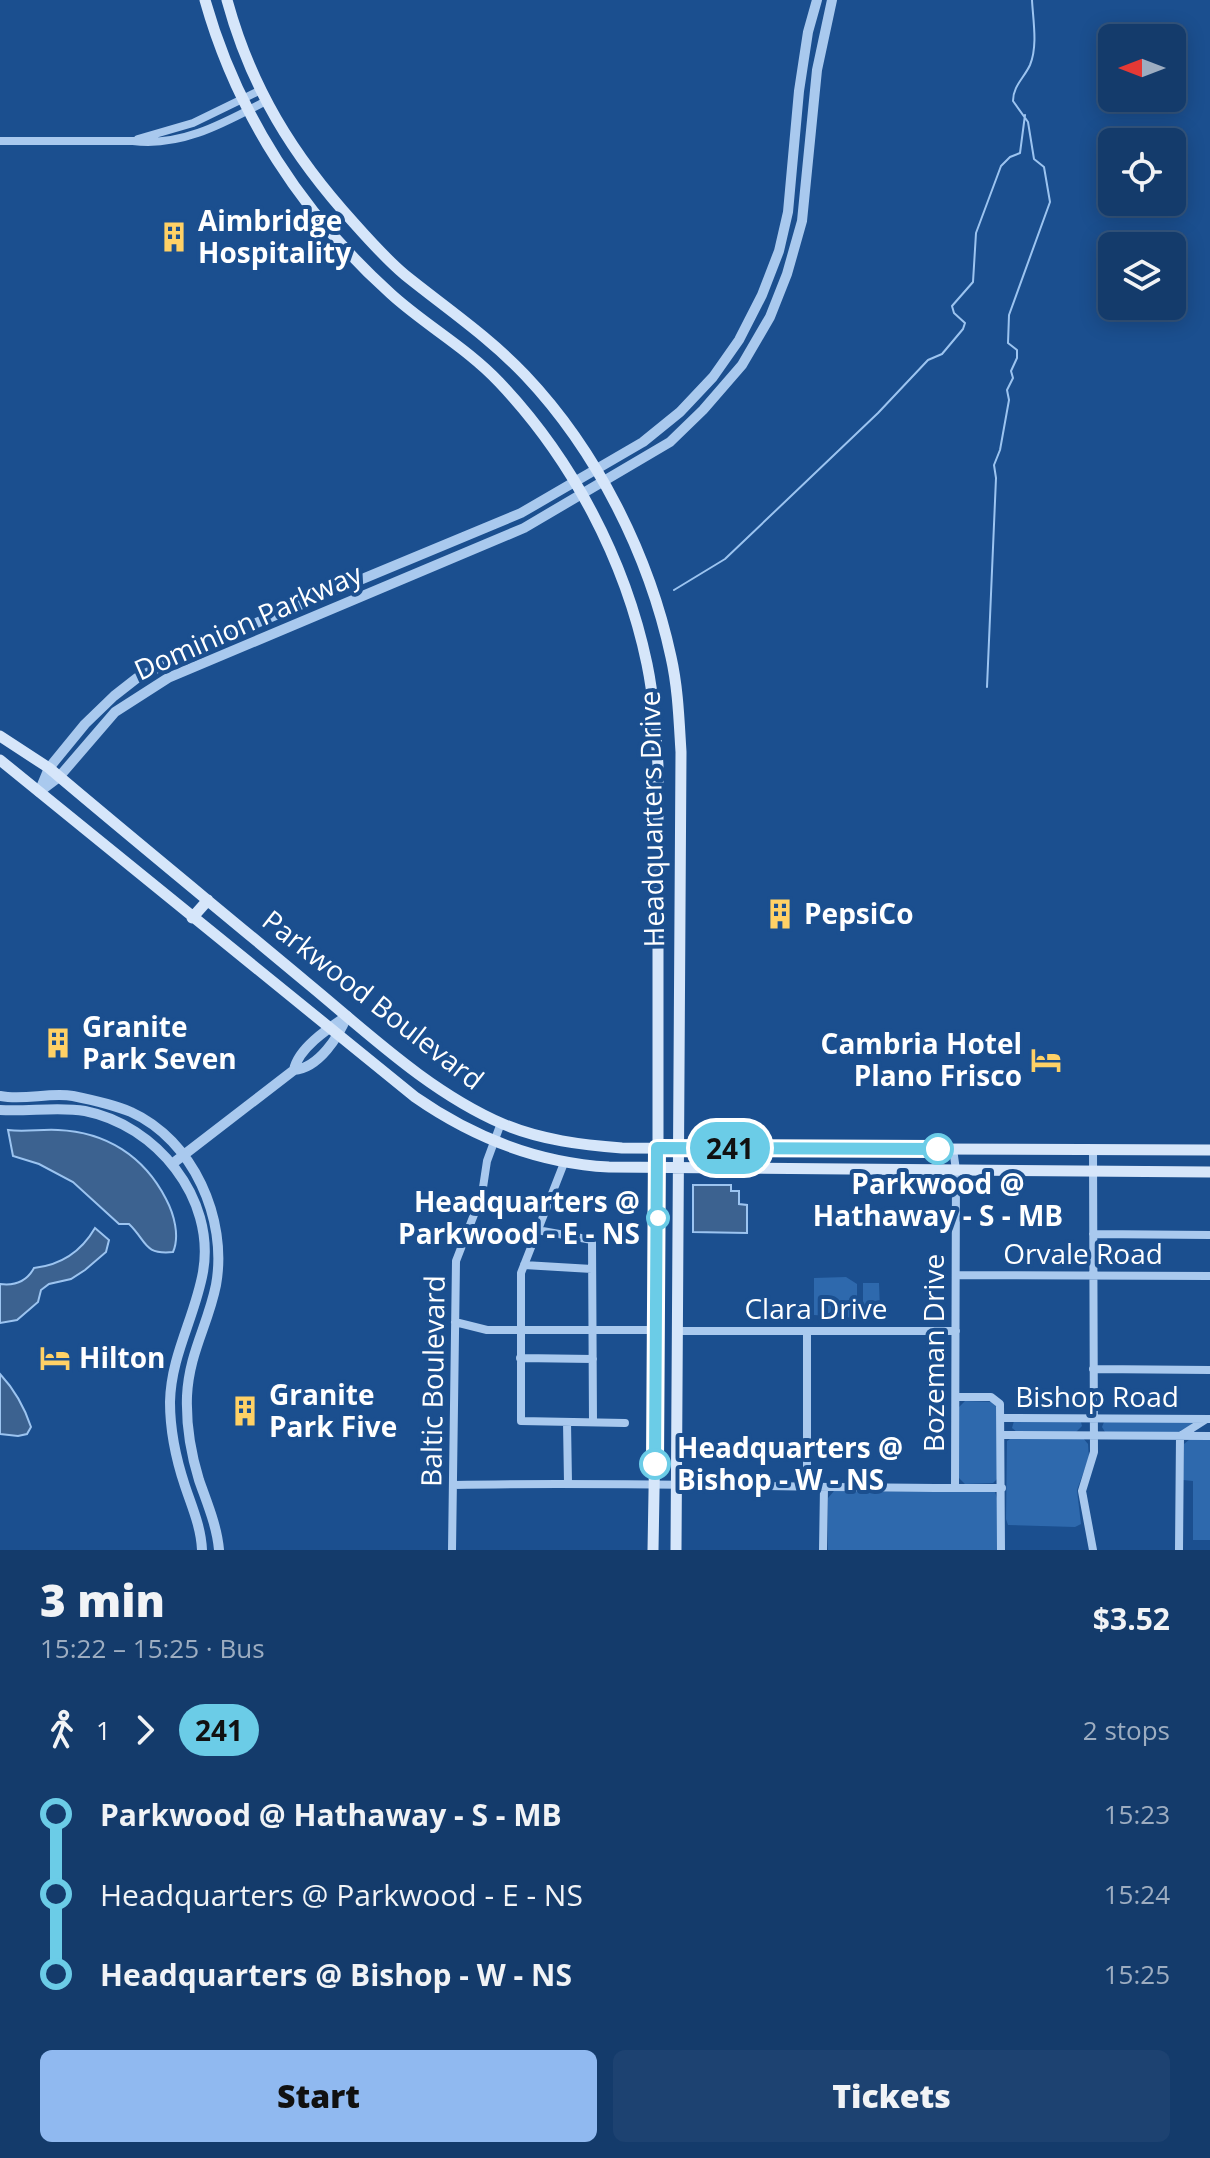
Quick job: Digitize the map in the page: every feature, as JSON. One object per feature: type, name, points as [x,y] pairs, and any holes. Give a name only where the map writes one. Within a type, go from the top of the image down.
[{"type":"main road","name":"Headquarters Drive","points":[[205,0],[218,43],[246,105],[301,197],[338,242],[384,287],[498,381],[537,426],[582,494],[607,544],[638,627],[656,724],[657,1168],[653,1550]]},
{"type":"main road","name":"Headquarters Drive","points":[[227,0],[264,96],[305,166],[398,268],[474,327],[524,374],[572,432],[626,528],[650,583],[671,659],[678,709],[681,784],[676,1550]]},
{"type":"main road","points":[[384,287],[398,268]]},
{"type":"main road","name":"Parkwood Boulevard","points":[[0,736],[49,768],[427,1081],[501,1123],[564,1142],[657,1148],[1210,1150]]},
{"type":"main road","name":"Parkwood Boulevard","points":[[0,760],[415,1097],[452,1121],[531,1155],[564,1163],[657,1168],[1210,1172]]},
{"type":"main road","points":[[192,918],[208,900]]},
{"type":"main road","points":[[832,1149],[832,1169]]},
{"type":"main road","points":[[656,1330],[676,1331]]},
{"type":"street","name":"Dominion Parkway","points":[[39,792],[59,777],[108,719],[168,678],[524,528],[670,442],[703,410],[742,365],[770,317],[787,274],[802,221],[817,70],[832,0]]},
{"type":"street","points":[[816,5],[828,14]]},
{"type":"street","name":"Dominion Parkway","points":[[39,792],[49,768],[85,724],[133,681],[165,662],[521,513],[643,442],[680,412],[713,377],[739,340],[762,295],[779,251],[788,212],[799,91],[816,5]]},
{"type":"street","points":[[0,141],[133,141],[246,105],[264,96]]},
{"type":"street","points":[[793,167],[808,168]]},
{"type":"street","points":[[424,555],[430,569]]},
{"type":"street","points":[[133,681],[141,695]]},
{"type":"street","points":[[294,1070],[296,1060],[328,1028],[347,1016]]},
{"type":"street","points":[[172,1164],[294,1070],[304,1069],[339,1036],[347,1016]]},
{"type":"street","points":[[0,1096],[68,1095],[134,1113],[161,1131],[185,1155],[210,1206],[217,1238],[217,1270],[212,1300],[198,1337],[190,1371],[188,1423],[197,1470],[219,1550]]},
{"type":"street","points":[[0,1110],[84,1111],[118,1120],[150,1141],[172,1164],[198,1212],[204,1269],[173,1368],[171,1420],[174,1447],[197,1519],[202,1550]]},
{"type":"street","name":"Baltic Boulevard","points":[[452,1550],[456,1261],[482,1194],[487,1161],[501,1123]]},
{"type":"street","name":"Bozeman Drive","points":[[955,1488],[958,1149]]},
{"type":"street","points":[[1093,1150],[1094,1436],[1092,1461],[1082,1491],[1093,1550]]},
{"type":"street","points":[[564,1163],[524,1265],[520,1286],[521,1421],[625,1423]]},
{"type":"street","points":[[537,1230],[592,1240],[593,1422]]},
{"type":"street","points":[[1093,1234],[1210,1235]]},
{"type":"street","points":[[524,1265],[592,1269]]},
{"type":"street","points":[[204,1269],[217,1270]]},
{"type":"street","name":"Orvale Road","points":[[956,1275],[1210,1276]]},
{"type":"street","points":[[455,1322],[487,1330],[656,1330]]},
{"type":"street","name":"Clara Drive","points":[[676,1331],[956,1331]]},
{"type":"street","points":[[807,1331],[807,1487]]},
{"type":"street","points":[[520,1358],[593,1359]]},
{"type":"street","points":[[173,1368],[190,1371]]},
{"type":"street","points":[[1093,1369],[1210,1370]]},
{"type":"street","points":[[956,1397],[991,1397],[1000,1404],[1001,1418]]},
{"type":"street","name":"Bishop Road","points":[[1001,1550],[1001,1418],[1208,1419]]},
{"type":"street","points":[[1179,1550],[1180,1436],[1208,1419]]},
{"type":"street","points":[[567,1422],[568,1483]]},
{"type":"street","name":"Bishop Road","points":[[1001,1435],[1210,1436]]},
{"type":"street","points":[[182,1476],[197,1470]]},
{"type":"street","points":[[454,1485],[568,1483],[1002,1488]]},
{"type":"street","points":[[823,1550],[824,1487]]},
{"type":"shaded area","points":[[8,1130],[76,1132],[122,1149],[147,1170],[166,1199],[175,1225],[173,1252],[156,1251],[146,1246],[129,1224],[119,1224],[73,1182],[39,1164],[13,1156]]},
{"type":"shaded area","points":[[693,1185],[731,1185],[731,1191],[739,1191],[739,1204],[747,1205],[747,1233],[693,1232]]},
{"type":"shaded area","points":[[95,1228],[109,1240],[106,1252],[71,1279],[49,1284],[41,1290],[38,1302],[17,1320],[0,1323],[0,1284],[20,1282],[34,1268],[69,1256]]},
{"type":"shaded area","points":[[846,1277],[857,1284],[857,1318],[814,1315],[814,1278]]},
{"type":"shaded area","points":[[863,1283],[879,1283],[880,1310],[863,1309]]},
{"type":"shaded area","points":[[0,1374],[15,1392],[25,1412],[31,1427],[27,1434],[0,1434]]},
{"type":"shaded area","points":[[965,1401],[993,1402],[998,1409],[998,1478],[993,1483],[965,1484],[959,1478],[959,1407]]},
{"type":"shaded area","points":[[1014,1421],[1081,1422],[1082,1426],[1076,1432],[1017,1432],[1012,1428]]},
{"type":"shaded area","points":[[1104,1422],[1194,1422],[1181,1432],[1105,1432],[1102,1427]]},
{"type":"shaded area","points":[[1083,1438],[1088,1444],[1089,1457],[1077,1490],[1081,1524],[1075,1527],[1008,1525],[1007,1441]]},
{"type":"shaded area","points":[[1190,1439],[1210,1439],[1210,1540],[1193,1540],[1193,1481],[1183,1480],[1184,1444]]},
{"type":"shaded area","points":[[834,1491],[995,1492],[997,1550],[828,1550],[828,1498]]},
{"type":"waterway","points":[[987,687],[996,478],[994,465],[1000,450],[1009,400],[1007,390],[1013,378],[1011,371],[1017,358],[1017,350],[1008,343],[1009,315],[1050,202],[1044,167],[1034,159],[1028,122],[1013,101],[1034,50],[1032,0]]},
{"type":"waterway","points":[[674,590],[725,559],[878,413],[928,360],[942,354],[963,329],[965,323],[954,313],[952,306],[973,282],[976,233],[1001,166],[1020,153],[1025,115]]},
{"type":"bus line","name":"241","points":[[655,1464],[657,1148],[938,1149]]},
{"type":"place","name":"Aimbridge Hospitality","points":[[174,237]]},
{"type":"place","name":"PepsiCo","points":[[780,914]]},
{"type":"place","name":"Granite Park Seven","points":[[58,1043]]},
{"type":"place","name":"Cambria Hotel Plano Frisco","points":[[1046,1060]]},
{"type":"place","name":"Parkwood @ Hathaway - S - MB","points":[[938,1149]]},
{"type":"place","name":"Headquarters @ Parkwood - E - NS","points":[[658,1218]]},
{"type":"place","name":"Hilton","points":[[55,1358]]},
{"type":"place","name":"Granite Park Five","points":[[245,1411]]},
{"type":"place","name":"Headquarters @ Bishop - W - NS","points":[[655,1464]]}]
